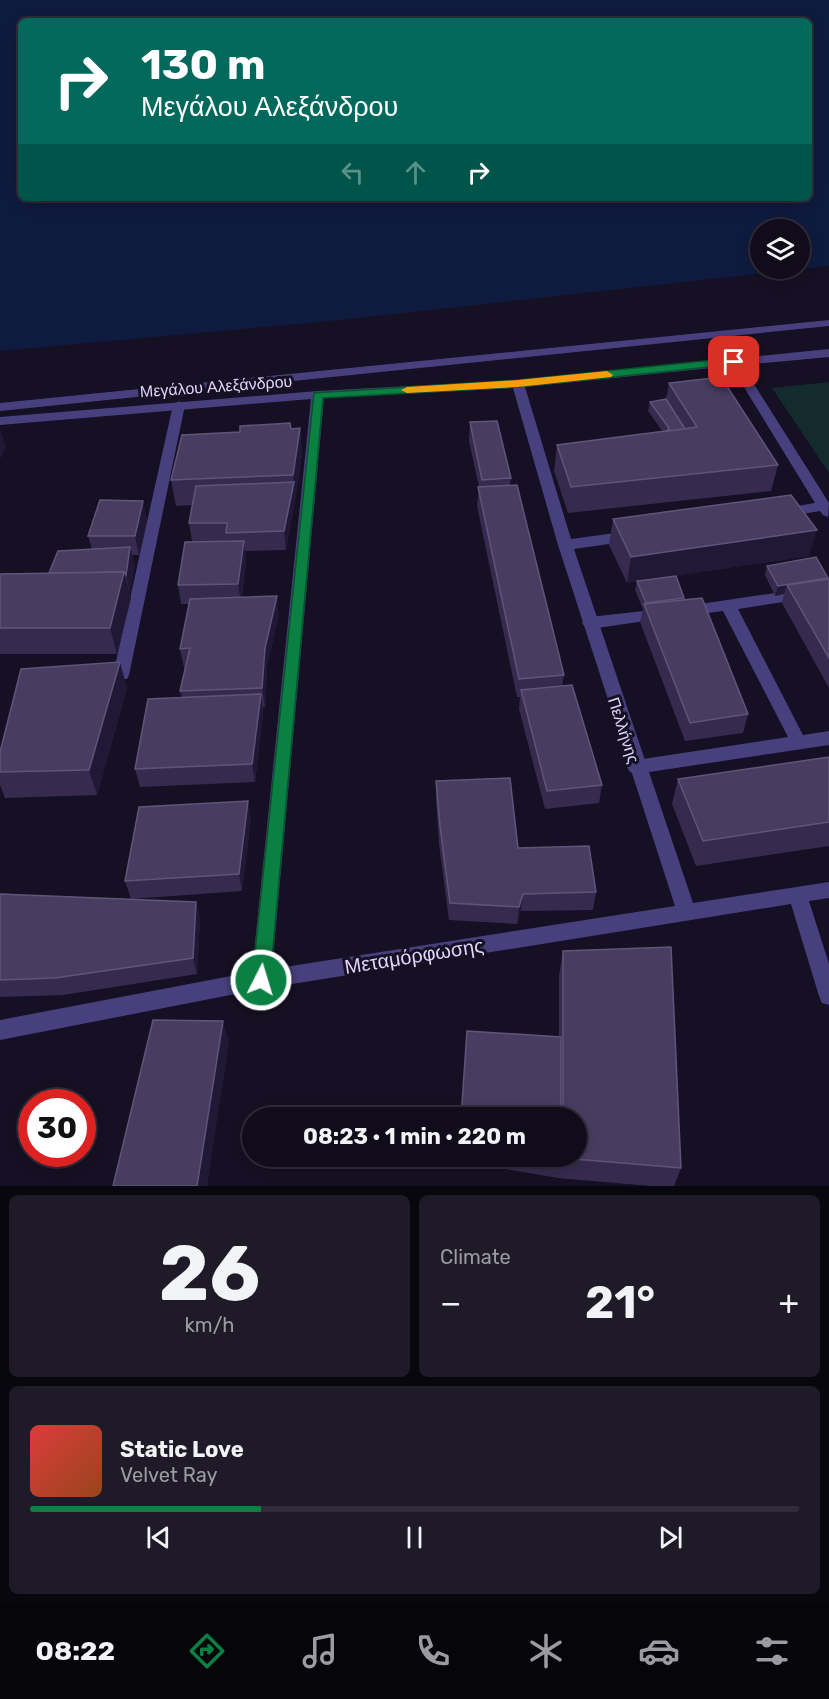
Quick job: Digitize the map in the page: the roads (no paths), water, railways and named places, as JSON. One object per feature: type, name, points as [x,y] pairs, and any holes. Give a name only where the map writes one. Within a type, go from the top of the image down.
[{"type":"street","points":[[0,407],[829,323]]},
{"type":"street","name":"Μεγάλου Αλεξάνδρου","points":[[0,421],[318,395],[518,384],[829,353]]},
{"type":"street","points":[[734,362],[826,510],[765,515]]},
{"type":"street","name":"Πελλήνης","points":[[518,384],[564,545],[636,767],[687,913]]},
{"type":"street","points":[[261,980],[318,395]]},
{"type":"street","points":[[121,675],[179,405]]},
{"type":"street","points":[[564,545],[647,533]]},
{"type":"street","points":[[590,623],[829,590]]},
{"type":"street","points":[[728,605],[799,743]]},
{"type":"street","points":[[636,767],[829,738]]},
{"type":"street","name":"Μεταμόρφωσης","points":[[0,1030],[261,980],[829,890]]},
{"type":"street","points":[[798,896],[829,996]]},
{"type":"water","points":[[0,0],[829,0],[829,266],[810,268],[810,219],[750,219],[750,275],[330,321],[0,351]]}]
